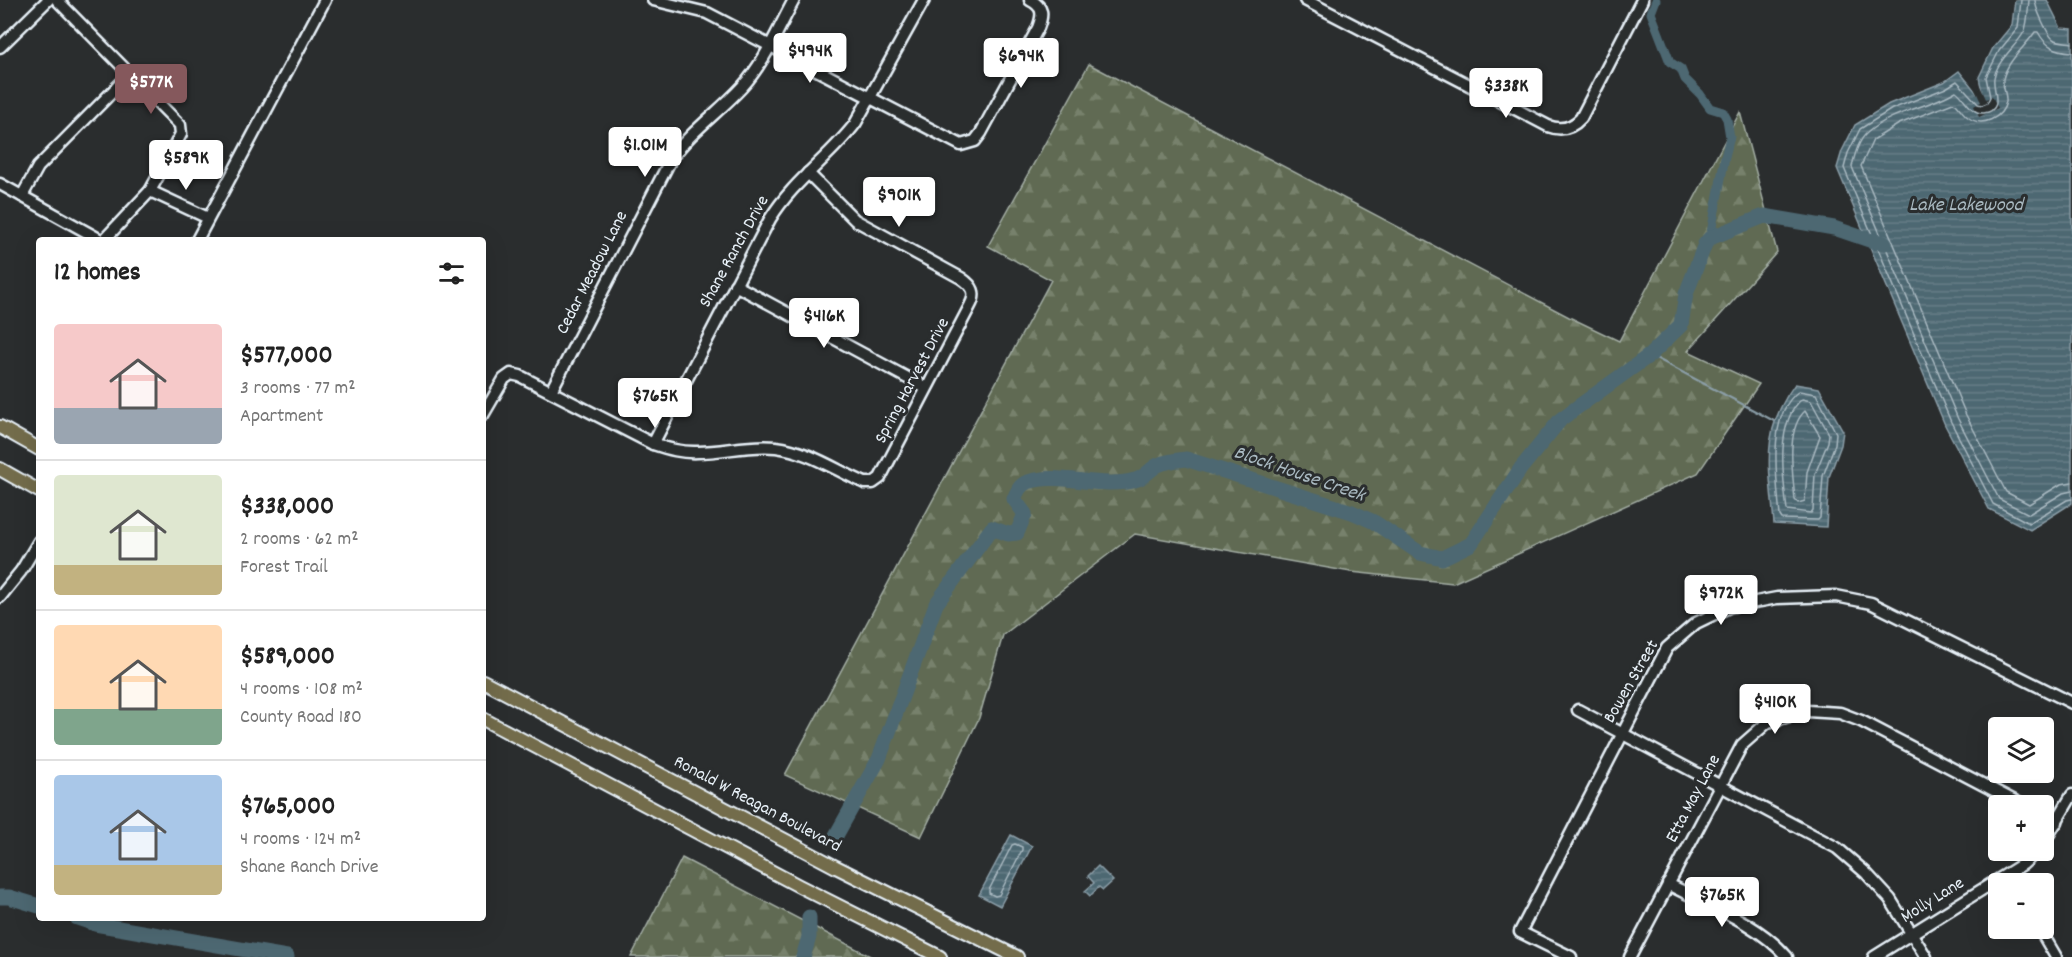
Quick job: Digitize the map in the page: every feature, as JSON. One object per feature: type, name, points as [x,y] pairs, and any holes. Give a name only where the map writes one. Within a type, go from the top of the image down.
[{"type":"main road","points":[[0,427],[36,447]]},
{"type":"main road","points":[[0,469],[36,488]]},
{"type":"main road","name":"Ronald W Reagan Boulevard","points":[[486,683],[826,862],[1017,957]]},
{"type":"main road","points":[[486,721],[799,886],[940,957]]},
{"type":"street","points":[[0,47],[48,0]]},
{"type":"street","points":[[57,0],[180,124],[182,134],[150,191],[106,237]]},
{"type":"street","points":[[198,237],[325,0]]},
{"type":"street","points":[[652,0],[672,2],[707,13],[951,142],[961,145],[968,145],[975,141],[981,133],[1038,28],[1042,12],[1040,7],[1030,0]]},
{"type":"street","name":"Cedar Meadow Lane","points":[[551,391],[671,159],[681,145],[756,70],[794,0]]},
{"type":"street","name":"Shane Ranch Drive","points":[[653,444],[780,202],[846,136],[870,99],[924,0]]},
{"type":"street","points":[[1305,0],[1548,126],[1562,129],[1570,127],[1581,118],[1642,0]]},
{"type":"street","points":[[22,196],[38,167],[130,74]]},
{"type":"street","name":"Spring Harvest Drive","points":[[653,444],[685,452],[754,446],[796,450],[865,483],[873,483],[885,471],[974,298],[974,291],[970,284],[962,278],[855,220],[808,172]]},
{"type":"street","points":[[0,184],[97,237]]},
{"type":"street","points":[[150,191],[208,218]]},
{"type":"street","points":[[735,285],[927,388]]},
{"type":"street","points":[[486,411],[504,379],[511,374],[551,391],[653,444]]},
{"type":"street","points":[[0,597],[21,571],[36,546]]},
{"type":"street","name":"Bowen Street","points":[[1571,957],[1520,932],[1667,648],[1696,623],[1729,607],[1777,598],[1836,596],[1871,603],[2072,703]]},
{"type":"street","points":[[1578,710],[1837,848],[1866,873],[1890,899],[1926,957]]},
{"type":"street","name":"Etta May Lane","points":[[1630,957],[1742,745],[1768,722],[1807,711],[1840,713],[1861,721],[2003,795]]},
{"type":"street","points":[[2054,827],[2072,795]]},
{"type":"street","name":"Molly Lane","points":[[2015,873],[2026,861]]},
{"type":"street","points":[[1668,884],[1760,932],[1774,942],[1787,957]]},
{"type":"street","name":"Molly Lane","points":[[1874,957],[1988,891]]},
{"type":"street","points":[[2045,939],[2056,957]]},
{"type":"green space","points":[[1089,64],[1569,317],[1619,341],[1740,112],[1777,252],[1688,351],[1759,384],[1698,473],[1453,583],[1351,572],[1135,534],[1003,635],[979,718],[921,837],[785,775],[1051,280],[988,246]]},
{"type":"green space","points":[[682,858],[872,957],[631,957]]},
{"type":"water","name":"Lake Lakewood","points":[[2015,0],[2047,0],[2061,28],[2072,29],[2072,503],[2030,530],[1989,509],[1945,425],[1837,168],[1842,151],[1855,125],[1889,104],[1944,82],[1959,71],[1984,102],[1979,77],[1993,48],[2012,25]]},
{"type":"water","points":[[1795,384],[1819,388],[1843,431],[1841,445],[1829,477],[1826,527],[1774,524],[1769,468],[1771,435],[1784,402]]},
{"type":"water","points":[[1011,835],[1032,846],[1000,906],[979,895]]},
{"type":"water","points":[[1098,866],[1113,881],[1103,890],[1099,887],[1090,896],[1085,891],[1094,883],[1088,876]]},
{"type":"pier","points":[[1977,79],[1986,99],[1992,96],[1998,108],[1979,117],[1974,106],[1981,102],[1971,82],[1979,92]]},
{"type":"waterway","points":[[1656,0],[1651,13],[1670,62],[1681,69],[1685,79],[1710,108],[1723,112],[1727,119],[1730,137],[1710,238]]},
{"type":"waterway","name":"Block House Creek","points":[[834,839],[879,759],[936,604],[992,528],[1008,534],[1017,533],[1025,514],[1014,499],[1025,483],[1053,478],[1122,483],[1138,479],[1161,464],[1186,459],[1352,512],[1374,522],[1420,553],[1442,558],[1471,544],[1521,468],[1561,419],[1650,355],[1681,325],[1686,294],[1705,244],[1710,238],[1764,216],[1834,228],[1885,243]]},
{"type":"waterway","points":[[1650,355],[1774,421]]},
{"type":"waterway","name":"Block House Creek","points":[[0,897],[9,897],[36,905]]},
{"type":"waterway","name":"Block House Creek","points":[[803,957],[809,937],[809,917]]},
{"type":"waterway","name":"Block House Creek","points":[[86,921],[287,957]]}]
